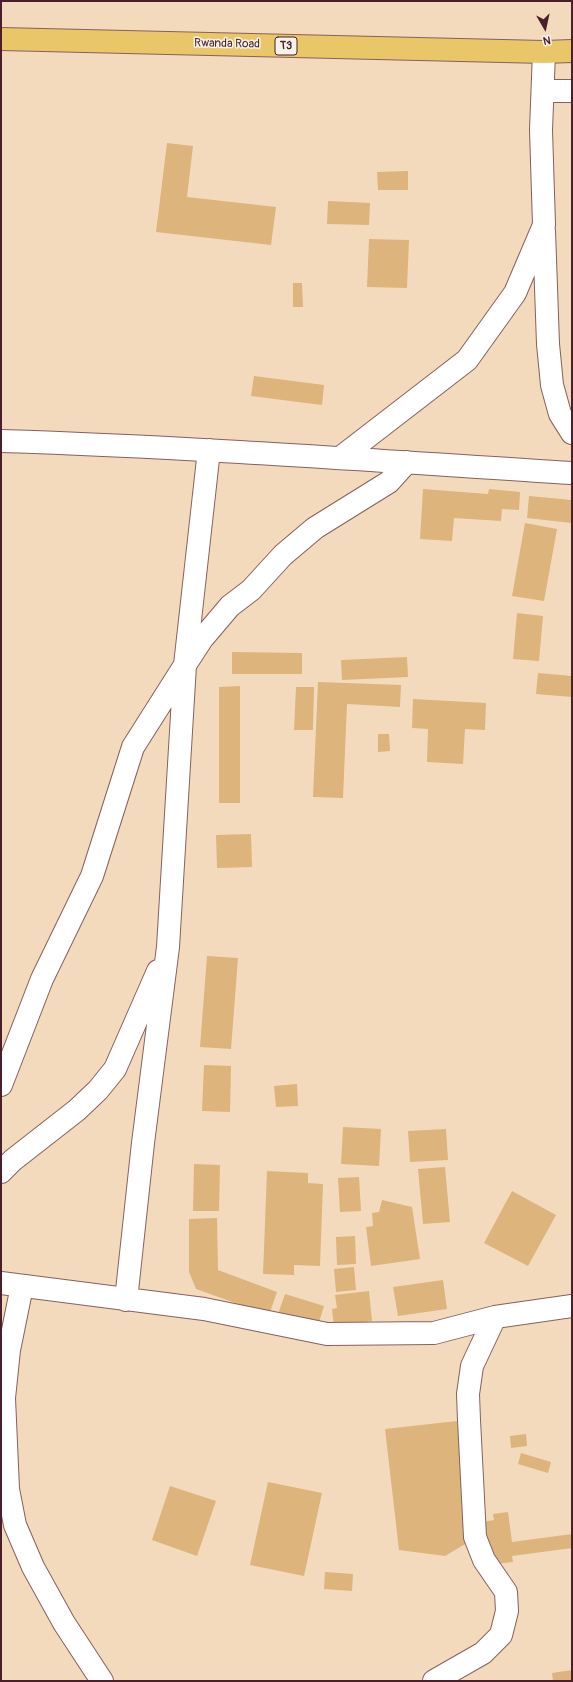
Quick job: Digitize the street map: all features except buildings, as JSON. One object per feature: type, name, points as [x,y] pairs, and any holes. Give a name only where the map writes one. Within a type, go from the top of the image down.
[{"type":"highway","name":"Rwanda Road","points":[[1,39],[544,52],[572,51]]},
{"type":"street","points":[[544,52],[541,130],[548,344],[552,385],[560,414],[572,433]]},
{"type":"street","points":[[543,91],[572,91]]},
{"type":"street","points":[[340,458],[467,360],[515,293],[544,225]]},
{"type":"street","points":[[1,441],[114,444],[572,473]]},
{"type":"street","points":[[126,1300],[143,1143],[168,947],[185,665],[209,450]]},
{"type":"street","points":[[1,1085],[42,979],[92,876],[133,747],[185,665],[202,639],[230,606],[251,590],[283,555],[315,528],[389,482],[407,462]]},
{"type":"street","points":[[1,1172],[13,1160],[77,1110],[98,1090],[115,1070],[168,947]]},
{"type":"street","points":[[1,1283],[204,1309],[327,1334],[434,1333],[495,1317],[572,1306]]},
{"type":"street","points":[[22,1286],[9,1350],[4,1398],[8,1489],[15,1525],[33,1567],[64,1623],[102,1681]]},
{"type":"street","points":[[434,1681],[483,1653],[501,1635],[507,1611],[506,1592],[484,1560],[475,1538],[469,1420],[468,1394],[472,1366],[495,1317]]}]
